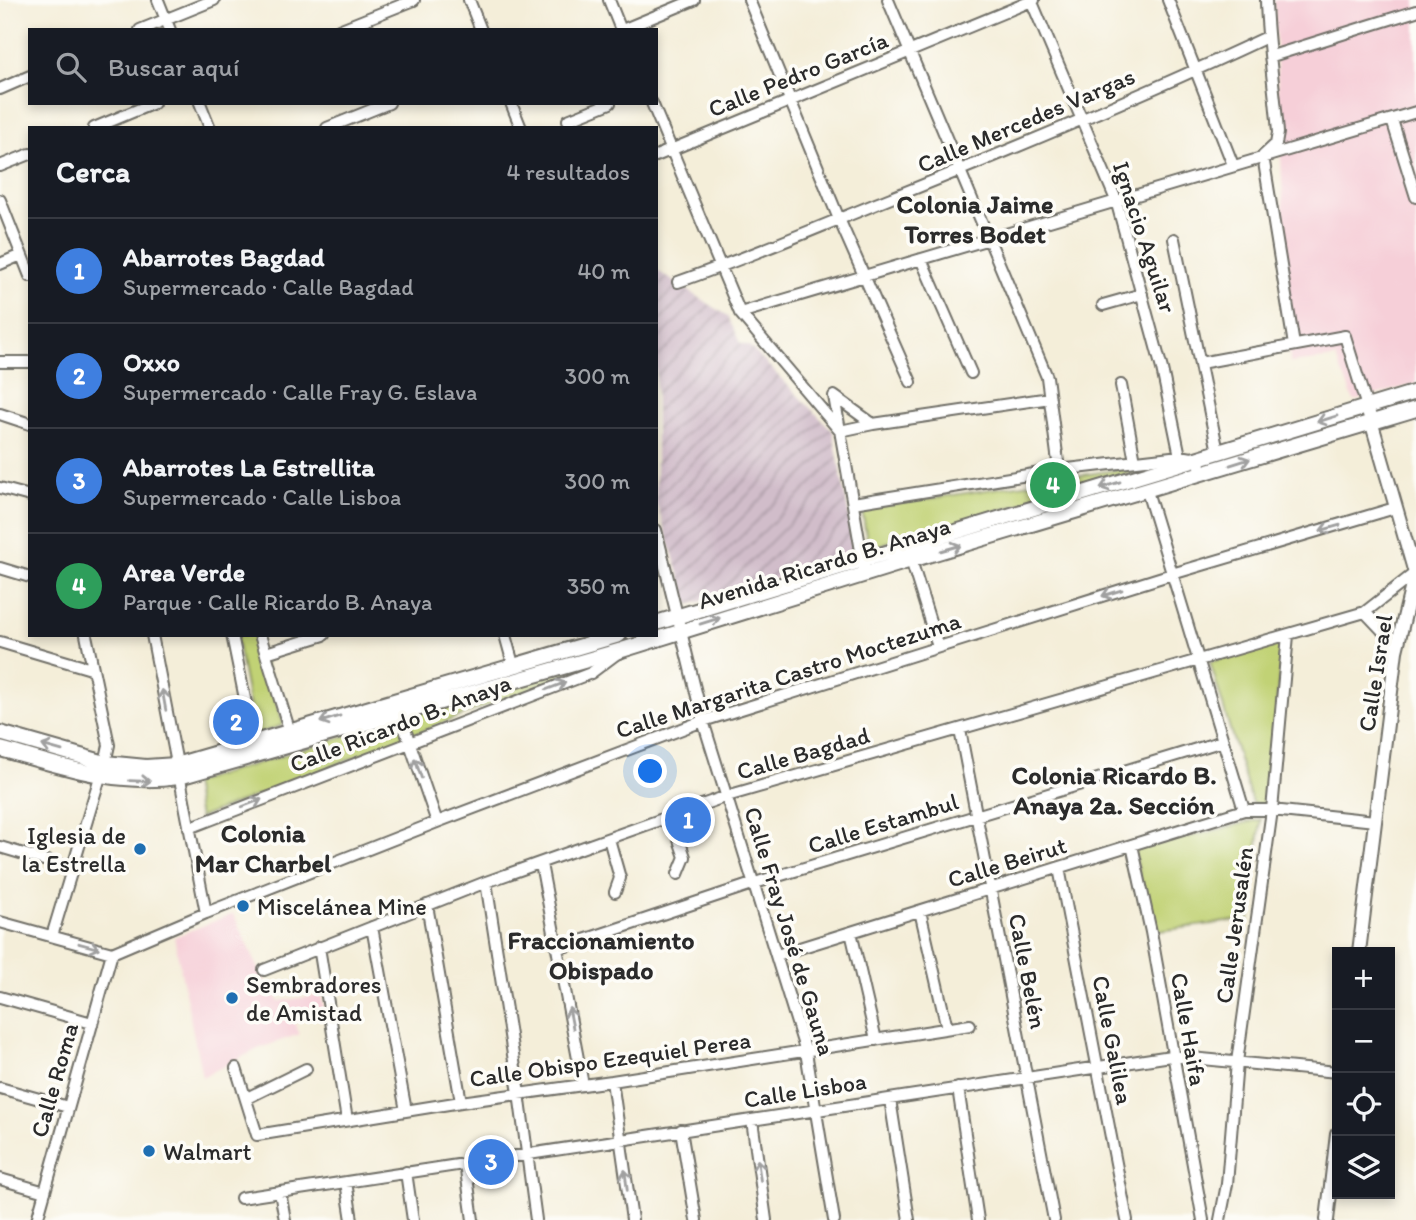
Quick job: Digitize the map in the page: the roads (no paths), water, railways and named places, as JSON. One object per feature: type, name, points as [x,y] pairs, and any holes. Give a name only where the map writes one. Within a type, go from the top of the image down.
[{"type":"main road","name":"Avenida Ricardo B. Anaya","points":[[658,631],[1198,458],[1416,392]]},
{"type":"main road","name":"Avenida Ricardo B. Anaya","points":[[864,567],[911,560],[1416,409]]},
{"type":"main road","name":"Avenida Ricardo B. Anaya","points":[[658,624],[679,624]]},
{"type":"main road","name":"Avenida Ricardo B. Anaya","points":[[0,749],[102,770],[146,767],[178,771],[639,637]]},
{"type":"main road","name":"Avenida Ricardo B. Anaya","points":[[178,771],[290,732],[398,706],[513,664],[620,643]]},
{"type":"main road","name":"Avenida Ricardo B. Anaya","points":[[0,733],[102,770]]},
{"type":"street","points":[[158,0],[168,24]]},
{"type":"street","points":[[149,28],[168,24],[214,0]]},
{"type":"street","points":[[344,28],[414,0]]},
{"type":"street","points":[[469,0],[480,28]]},
{"type":"street","points":[[609,0],[621,28]]},
{"type":"street","points":[[627,28],[694,0]]},
{"type":"street","points":[[749,0],[839,219],[911,382]]},
{"type":"street","points":[[888,0],[1047,377],[1059,470]]},
{"type":"street","name":"Calle Pedro García","points":[[658,155],[1032,0]]},
{"type":"street","name":"Ignacio Aguilar","points":[[1032,0],[1116,200],[1163,369],[1180,456]]},
{"type":"street","points":[[1168,0],[1233,165]]},
{"type":"street","points":[[1262,156],[1276,144],[1278,134],[1272,56],[1267,37],[1266,0]]},
{"type":"street","points":[[1272,56],[1416,10]]},
{"type":"street","name":"Calle Mercedes Vargas","points":[[678,282],[960,171],[1197,70],[1267,37]]},
{"type":"street","points":[[0,89],[28,77]]},
{"type":"street","points":[[99,126],[149,105]]},
{"type":"street","points":[[201,105],[209,126]]},
{"type":"street","points":[[332,126],[384,105]]},
{"type":"street","points":[[512,105],[520,126]]},
{"type":"street","points":[[568,120],[605,105]]},
{"type":"street","points":[[653,105],[740,313],[840,431]]},
{"type":"street","points":[[740,313],[1262,156],[1416,113]]},
{"type":"street","points":[[122,116],[126,126]]},
{"type":"street","points":[[1392,120],[1416,197]]},
{"type":"street","points":[[0,166],[28,155]]},
{"type":"street","points":[[1262,156],[1294,345]]},
{"type":"street","points":[[0,200],[28,271]]},
{"type":"street","name":"Ignacio Aguilar","points":[[1174,239],[1218,452]]},
{"type":"street","points":[[0,264],[21,255]]},
{"type":"street","points":[[921,259],[971,373]]},
{"type":"street","points":[[1103,305],[1142,294]]},
{"type":"street","points":[[1200,363],[1345,336],[1415,573]]},
{"type":"street","points":[[0,362],[28,362]]},
{"type":"street","points":[[1121,385],[1135,461]]},
{"type":"street","points":[[864,567],[834,396],[873,424]]},
{"type":"street","points":[[840,431],[1050,398]]},
{"type":"street","points":[[0,414],[28,423]]},
{"type":"street","points":[[853,503],[1059,470],[1180,456],[1198,458],[1202,473]]},
{"type":"street","points":[[0,488],[28,495]]},
{"type":"street","points":[[1147,491],[1244,810]]},
{"type":"street","name":"Calle Margarita Castro Moctezuma","points":[[112,953],[205,913],[703,721],[1172,574],[1395,508]]},
{"type":"street","name":"Calle Fray José de Gauna","points":[[658,538],[703,721],[806,1052],[834,1220]]},
{"type":"street","points":[[911,560],[938,647]]},
{"type":"street","points":[[0,568],[28,576]]},
{"type":"street","name":"Calle Bagdad","points":[[264,970],[486,882],[727,796],[1365,612],[1415,573]]},
{"type":"street","name":"Calle Israel","points":[[1360,947],[1396,651],[1415,573]]},
{"type":"street","points":[[1365,612],[1382,630],[1396,651]]},
{"type":"street","name":"Calle Jerusalén","points":[[1220,1220],[1227,1184],[1237,1062],[1272,810],[1288,635]]},
{"type":"street","points":[[52,936],[108,745],[86,637]]},
{"type":"street","points":[[152,637],[205,913]]},
{"type":"street","points":[[232,637],[254,743]]},
{"type":"street","points":[[261,637],[290,732]]},
{"type":"street","points":[[266,653],[318,637]]},
{"type":"street","points":[[506,637],[513,664]]},
{"type":"street","points":[[0,642],[91,669]]},
{"type":"street","name":"Calle Ricardo B. Anaya","points":[[189,828],[591,673],[620,643]]},
{"type":"street","points":[[398,706],[437,822]]},
{"type":"street","name":"Calle Belén","points":[[960,730],[1054,1220]]},
{"type":"street","name":"Calle Estambul","points":[[557,949],[755,883],[1223,741]]},
{"type":"street","name":"Calle Beirut","points":[[776,956],[1244,810],[1272,810],[1375,821]]},
{"type":"street","points":[[670,817],[685,857],[678,874]]},
{"type":"street","points":[[609,839],[620,878],[615,892]]},
{"type":"street","name":"Calle Haifa","points":[[1132,845],[1151,932],[1171,1056],[1203,1220]]},
{"type":"street","points":[[0,847],[71,868]]},
{"type":"street","points":[[541,864],[583,1085]]},
{"type":"street","name":"Calle Galilea","points":[[1059,868],[1127,1220]]},
{"type":"street","points":[[486,882],[536,1220]]},
{"type":"street","points":[[428,905],[461,1102]]},
{"type":"street","points":[[920,911],[947,1028]]},
{"type":"street","points":[[0,922],[112,953]]},
{"type":"street","points":[[372,927],[406,1111]]},
{"type":"street","points":[[851,932],[876,1040]]},
{"type":"street","points":[[319,947],[347,1120]]},
{"type":"street","name":"Calle Roma","points":[[37,1220],[112,953]]},
{"type":"street","points":[[0,997],[92,1023]]},
{"type":"street","name":"Calle Obispo Ezequiel Perea","points":[[247,1098],[257,1135],[970,1025]]},
{"type":"street","name":"Calle Lisboa","points":[[241,1198],[1171,1056],[1332,1072]]},
{"type":"street","points":[[236,1068],[247,1098],[306,1069]]},
{"type":"street","points":[[612,1082],[632,1220]]},
{"type":"street","points":[[0,1088],[68,1107]]},
{"type":"street","points":[[958,1088],[978,1220]]},
{"type":"street","points":[[890,1099],[909,1220]]},
{"type":"street","points":[[752,1120],[766,1220]]},
{"type":"street","points":[[681,1130],[696,1220]]},
{"type":"street","points":[[1327,1220],[1337,1136]]},
{"type":"street","points":[[464,1163],[473,1220]]},
{"type":"street","points":[[406,1172],[414,1220]]},
{"type":"street","points":[[0,1178],[45,1192]]},
{"type":"street","points":[[346,1182],[352,1220]]},
{"type":"street","points":[[280,1192],[285,1220]]},
{"type":"place","name":"Area Verde","points":[[1053,485]]},
{"type":"place","name":"Oxxo","points":[[236,722]]},
{"type":"place","name":"Abarrotes Bagdad","points":[[688,820]]},
{"type":"place","name":"Iglesia de la Estrella","points":[[140,849]]},
{"type":"place","name":"Miscelánea Mine","points":[[243,906]]},
{"type":"place","name":"Sembradores de Amistad","points":[[232,998]]},
{"type":"place","name":"Walmart","points":[[149,1151]]},
{"type":"place","name":"Abarrotes La Estrellita","points":[[491,1162]]},
{"type":"district","name":"Colonia Jaime Torres Bodet","points":[[975,218]]},
{"type":"district","name":"Colonia Ricardo B. Anaya 2a. Sección","points":[[1114,790]]},
{"type":"district","name":"Colonia Mar Charbel","points":[[263,848]]},
{"type":"district","name":"Fraccionamiento Obispado","points":[[601,955]]}]
